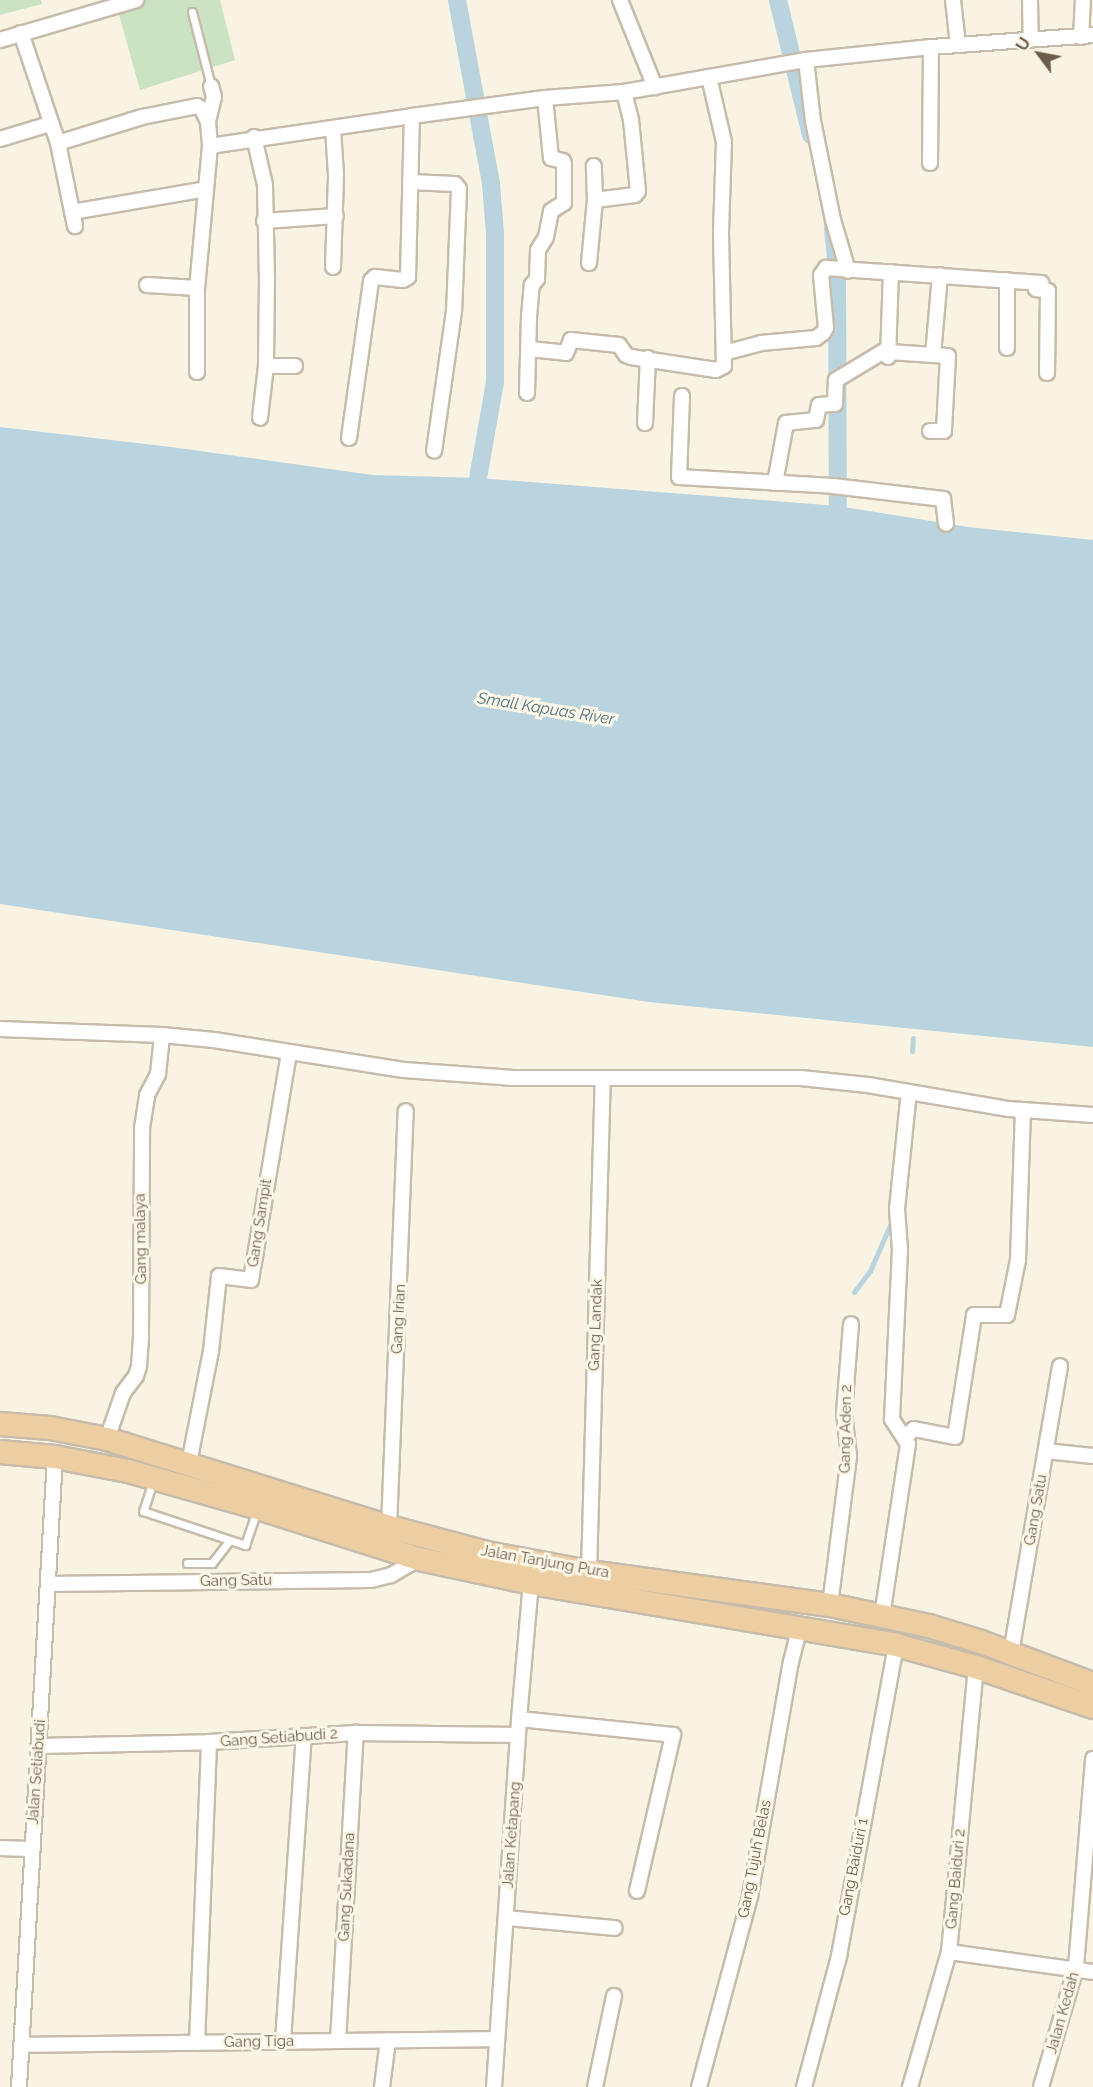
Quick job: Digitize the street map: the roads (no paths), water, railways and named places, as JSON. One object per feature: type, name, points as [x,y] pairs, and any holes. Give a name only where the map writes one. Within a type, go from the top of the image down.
[{"type":"highway","name":"Jalan Tanjung Pura","points":[[0,1424],[50,1428],[107,1439],[389,1527],[487,1553],[588,1572],[650,1578],[830,1605],[929,1626],[1011,1653],[1093,1684]]},
{"type":"highway","name":"Jalan Tanjung Pura","points":[[0,1452],[55,1457],[154,1478],[419,1559],[531,1583],[896,1645],[976,1667],[1093,1707]]},
{"type":"highway","points":[[647,1603],[650,1578]]},
{"type":"street","points":[[0,40],[136,0]]},
{"type":"street","points":[[620,0],[655,87]]},
{"type":"street","points":[[953,0],[958,45]]},
{"type":"street","points":[[1030,0],[1031,39]]},
{"type":"street","points":[[210,146],[254,137],[491,105],[624,92],[803,61],[931,47],[1087,36],[1083,0]]},
{"type":"street","points":[[21,33],[57,143],[73,219],[206,189]]},
{"type":"street","points":[[930,163],[931,47]]},
{"type":"street","points":[[803,61],[833,220],[847,271]]},
{"type":"street","points":[[530,349],[566,353],[571,340],[619,345],[628,356],[716,370],[724,366],[721,232],[724,142],[709,77]]},
{"type":"street","points":[[197,372],[196,288],[210,146],[208,121],[214,97],[211,86]]},
{"type":"street","points":[[595,200],[635,195],[638,191],[631,120],[624,92]]},
{"type":"street","points":[[527,393],[532,285],[537,279],[538,250],[546,237],[551,211],[564,203],[564,164],[563,161],[551,158],[545,98]]},
{"type":"street","points":[[57,143],[142,117],[197,106],[208,121]]},
{"type":"street","points":[[350,438],[371,281],[375,278],[403,280],[408,277],[412,116]]},
{"type":"street","points":[[0,139],[50,124]]},
{"type":"street","points":[[333,128],[336,216],[333,267]]},
{"type":"street","points":[[254,137],[265,185],[266,366],[260,418]]},
{"type":"street","points":[[589,263],[595,200],[594,166]]},
{"type":"street","points":[[410,182],[455,184],[459,189],[454,311],[434,451]]},
{"type":"street","points":[[264,221],[336,216]]},
{"type":"street","points":[[724,353],[761,343],[816,338],[823,333],[826,328],[821,275],[826,268],[940,275],[1039,283],[1036,290],[1048,291],[1047,373]]},
{"type":"street","points":[[889,353],[891,272]]},
{"type":"street","points":[[933,355],[940,275]]},
{"type":"street","points":[[1007,280],[1007,348]]},
{"type":"street","points":[[147,285],[196,288]]},
{"type":"street","points":[[775,483],[786,423],[816,420],[819,405],[835,404],[836,380],[889,353],[948,356],[944,431],[930,431]]},
{"type":"street","points":[[645,423],[648,358]]},
{"type":"street","points":[[266,366],[295,366]]},
{"type":"street","points":[[681,396],[679,477],[884,491],[943,499],[946,525]]},
{"type":"street","points":[[0,1029],[162,1035],[214,1040],[404,1070],[513,1078],[801,1078],[868,1085],[1023,1110],[1093,1115]]},
{"type":"street","name":"Gang malaya","points":[[107,1439],[123,1393],[136,1376],[139,1366],[142,1128],[147,1095],[158,1074],[162,1035]]},
{"type":"street","name":"Gang Sampit","points":[[189,1463],[211,1351],[219,1275],[251,1280],[289,1053]]},
{"type":"street","name":"Gang Landak","points":[[588,1572],[603,1078]]},
{"type":"street","points":[[882,1616],[908,1444],[892,1419],[900,1250],[897,1209],[908,1101]]},
{"type":"street","name":"Gang Irian","points":[[389,1527],[406,1110]]},
{"type":"street","points":[[905,1437],[914,1429],[955,1437],[974,1315],[1007,1315],[1018,1260],[1023,1110]]},
{"type":"street","name":"Gang Aden 2","points":[[830,1605],[849,1456],[844,1413],[851,1324]]},
{"type":"street","name":"Gang Satu","points":[[1011,1653],[1060,1366]]},
{"type":"street","points":[[1046,1451],[1093,1456]]},
{"type":"street","name":"Jalan Setiabudi","points":[[19,2087],[55,1457]]},
{"type":"street","name":"Gang Satu","points":[[48,1584],[370,1580],[391,1575],[419,1559]]},
{"type":"street","name":"Jalan Ketapang","points":[[494,2087],[519,1719],[531,1583]]},
{"type":"street","name":"Gang Tujuh Belas","points":[[699,2087],[750,1896],[791,1662],[799,1629]]},
{"type":"street","name":"Gang Baiduri 1","points":[[804,2087],[839,1956],[896,1645]]},
{"type":"street","name":"Gang Baiduri 2","points":[[910,2087],[949,1952],[976,1667]]},
{"type":"street","points":[[519,1719],[673,1735],[637,1891]]},
{"type":"street","name":"Gang Setiabudi 2","points":[[39,1746],[209,1742],[356,1733],[518,1735]]},
{"type":"street","name":"Gang Sukadana","points":[[338,2041],[356,1733]]},
{"type":"street","points":[[283,2041],[304,1736]]},
{"type":"street","points":[[196,2043],[209,1742]]},
{"type":"street","name":"Jalan Kedah","points":[[1041,2087],[1076,1967],[1086,1922],[1093,1759]]},
{"type":"street","points":[[0,1848],[31,1849]]},
{"type":"street","points":[[507,1918],[615,1928]]},
{"type":"street","points":[[949,1952],[1076,1967],[1093,1972]]},
{"type":"street","points":[[595,2087],[614,1996]]},
{"type":"street","name":"Gang Tiga","points":[[21,2045],[497,2038]]},
{"type":"street","points":[[382,2087],[388,2040]]},
{"type":"lane","points":[[192,12],[211,86]]},
{"type":"lane","points":[[154,1478],[143,1511],[245,1545],[258,1508]]},
{"type":"lane","points":[[187,1563],[212,1563],[230,1540]]},
{"type":"water","name":"Small Kapuas River","points":[[0,427],[171,447],[373,475],[478,478],[838,506],[968,527],[1093,540],[1093,1047],[649,1002],[0,904]]},
{"type":"waterway","points":[[457,0],[491,184],[495,234],[495,382],[478,478]]},
{"type":"waterway","points":[[778,0],[811,135]]},
{"type":"waterway","points":[[833,229],[837,265],[838,506]]},
{"type":"waterway","points":[[912,1051],[913,1038]]},
{"type":"waterway","points":[[854,1292],[870,1271],[890,1225]]}]
